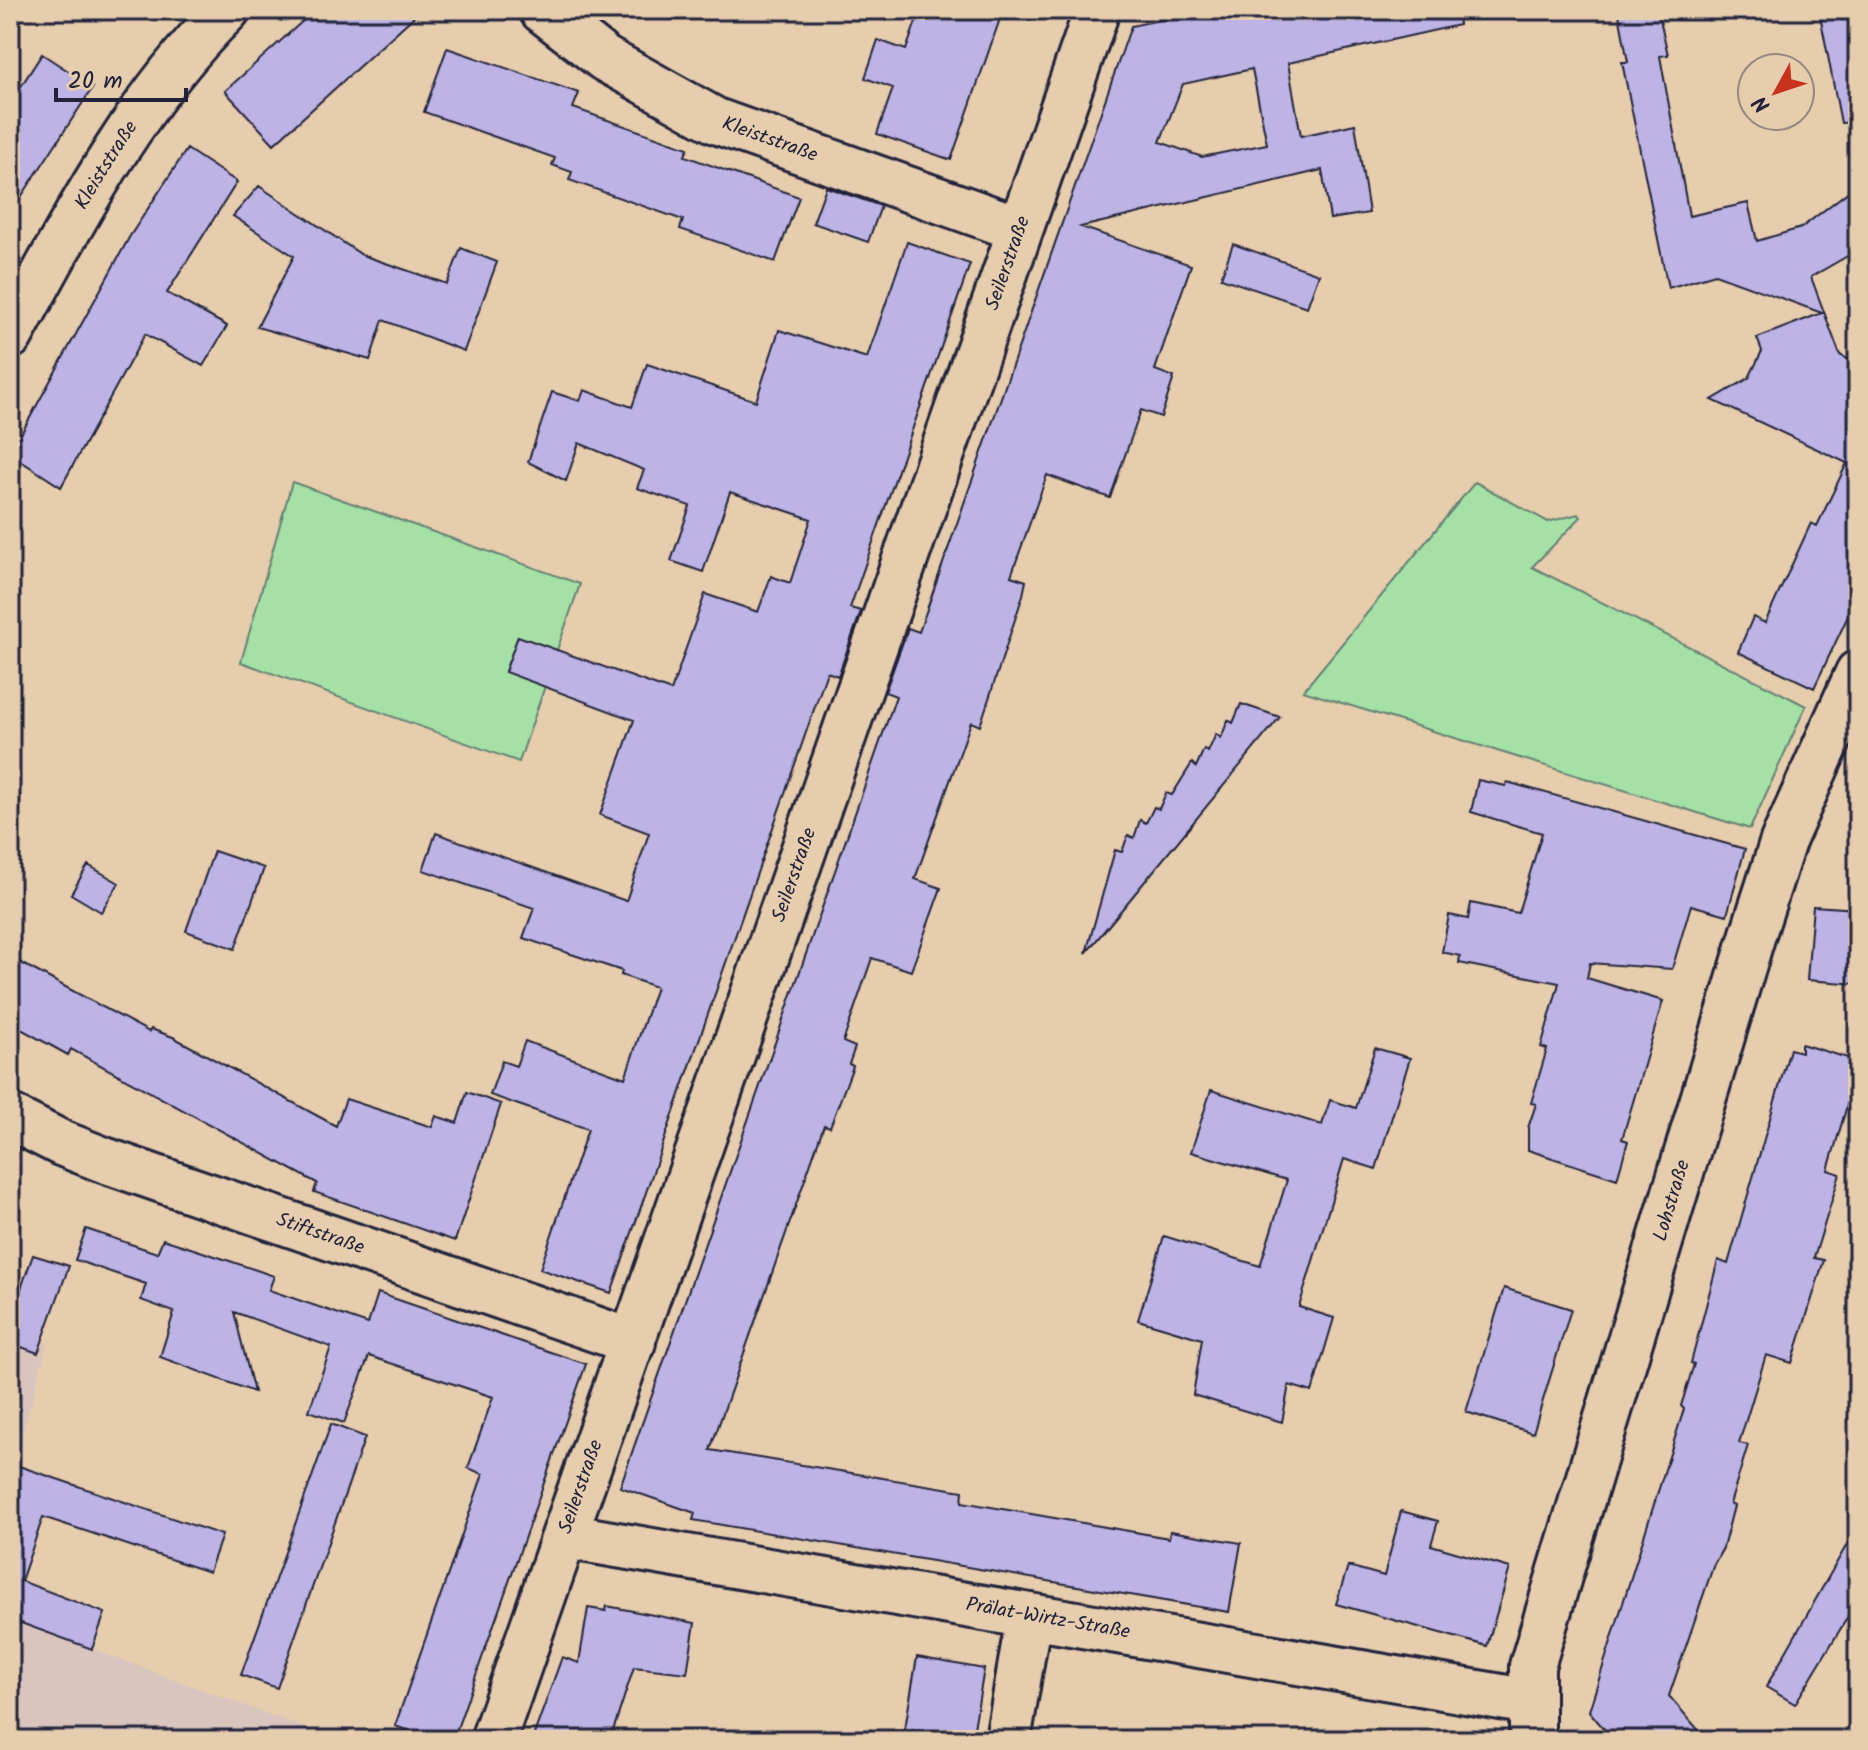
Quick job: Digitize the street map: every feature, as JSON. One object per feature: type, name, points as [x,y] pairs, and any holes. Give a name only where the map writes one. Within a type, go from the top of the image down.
[{"type":"street","name":"Kleiststraße","points":[[10,336],[84,201],[137,117],[184,55],[227,10]]},
{"type":"street","name":"Kleiststraße","points":[[542,10],[605,59],[716,121],[1020,229]]},
{"type":"street","name":"Seilerstraße","points":[[493,1740],[1097,10]]},
{"type":"street","name":"Lohstraße","points":[[1531,1721],[1535,1656],[1753,934],[1783,841],[1858,673]]},
{"type":"street","name":"Stiftstraße","points":[[10,1117],[61,1143],[104,1160],[633,1342]]},
{"type":"street","name":"Prälat-Wirtz-Straße","points":[[565,1536],[1029,1616],[1531,1721]]},
{"type":"street","points":[[1008,1740],[1029,1616]]},
{"type":"shaded area","points":[[10,1328],[47,1344],[10,1479]]},
{"type":"shaded area","points":[[10,1619],[338,1740],[10,1740]]},
{"type":"green space","points":[[292,482],[580,584],[557,650],[518,637],[505,671],[545,686],[519,762],[241,662]]},
{"type":"green space","points":[[1475,482],[1548,522],[1578,514],[1581,517],[1532,567],[1806,706],[1750,829],[1303,691]]},
{"type":"building","points":[[315,10],[421,10],[274,144],[225,91]]},
{"type":"building","points":[[920,10],[1003,10],[951,160],[877,134],[893,88],[865,78],[878,40],[906,50]]},
{"type":"building","points":[[1207,10],[1458,10],[1459,25],[1288,63],[1301,136],[1355,124],[1369,213],[1330,219],[1322,170],[1081,227],[1191,265],[1155,370],[1174,377],[1161,417],[1141,410],[1110,498],[1047,475],[1011,576],[1026,581],[1023,595],[980,726],[971,722],[915,879],[941,888],[911,971],[872,958],[843,1042],[855,1047],[849,1064],[853,1066],[830,1127],[824,1125],[710,1450],[963,1491],[962,1502],[1169,1538],[1170,1531],[1241,1543],[1229,1612],[693,1520],[695,1513],[620,1487],[896,696],[885,692],[908,628],[919,632],[1131,26]],"holes":[[[1252,69],[1267,144],[1202,157],[1160,142],[1183,84]]]},
{"type":"building","points":[[1658,10],[1668,55],[1660,56],[1689,216],[1748,203],[1757,241],[1801,228],[1858,184],[1858,250],[1811,277],[1840,355],[1858,364],[1858,595],[1814,688],[1738,652],[1753,617],[1765,623],[1811,523],[1817,526],[1847,463],[1712,400],[1749,378],[1762,351],[1757,338],[1822,313],[1715,274],[1668,288],[1622,62],[1628,62],[1619,14]]},
{"type":"building","points":[[1819,10],[1858,10],[1858,122],[1841,123]]},
{"type":"building","points":[[447,48],[579,93],[573,108],[688,148],[685,156],[799,197],[775,262],[680,229],[683,220],[569,180],[572,172],[552,165],[555,158],[424,112]]},
{"type":"building","points":[[42,54],[93,87],[10,214],[10,103]]},
{"type":"building","points":[[187,149],[237,182],[167,293],[227,326],[203,366],[145,334],[61,487],[10,454],[130,236]]},
{"type":"building","points":[[259,186],[362,255],[447,284],[461,248],[497,262],[464,351],[383,320],[370,360],[257,327],[294,256],[233,216]]},
{"type":"building","points":[[826,187],[881,206],[868,242],[813,223]]},
{"type":"building","points":[[907,242],[970,264],[850,608],[861,611],[838,676],[827,672],[611,1293],[540,1269],[588,1129],[490,1095],[502,1061],[516,1066],[525,1041],[625,1078],[656,987],[621,975],[622,971],[523,938],[534,908],[423,870],[436,833],[626,901],[649,833],[600,815],[634,720],[505,672],[518,636],[671,691],[705,594],[758,612],[771,576],[790,583],[811,519],[730,492],[703,572],[671,561],[690,506],[637,488],[644,470],[579,443],[566,481],[528,462],[552,392],[580,401],[584,390],[632,407],[647,364],[756,401],[779,330],[867,358]]},
{"type":"building","points":[[1233,244],[1319,274],[1307,307],[1221,278]]},
{"type":"building","points":[[1241,704],[1280,717],[1086,953],[1115,850],[1122,852],[1128,835],[1134,838],[1140,820],[1146,823],[1154,807],[1159,809],[1166,793],[1172,795],[1192,763],[1196,767],[1204,749],[1208,752],[1216,734],[1221,738],[1228,720],[1233,723]]},
{"type":"building","points":[[1478,780],[1506,786],[1507,782],[1745,849],[1727,915],[1691,905],[1672,969],[1590,963],[1587,978],[1663,1001],[1622,1139],[1628,1141],[1617,1179],[1528,1150],[1528,1128],[1536,1104],[1531,1103],[1547,1049],[1541,1047],[1559,983],[1459,963],[1460,956],[1442,952],[1449,915],[1468,919],[1471,903],[1518,913],[1542,833],[1471,812]]},
{"type":"building","points":[[214,851],[264,868],[235,949],[186,931]]},
{"type":"building","points":[[88,865],[119,883],[101,912],[71,894]]},
{"type":"building","points":[[1813,906],[1858,909],[1858,984],[1807,980]]},
{"type":"building","points":[[10,957],[149,1032],[151,1029],[173,1037],[336,1126],[346,1099],[432,1127],[436,1116],[457,1123],[467,1092],[501,1104],[455,1241],[314,1192],[317,1183],[71,1049],[68,1055],[10,1023]]},
{"type":"building","points":[[1801,1044],[1858,1061],[1858,1068],[1828,1170],[1840,1174],[1814,1258],[1824,1260],[1792,1363],[1766,1355],[1739,1443],[1748,1445],[1730,1504],[1734,1506],[1723,1548],[1714,1564],[1669,1696],[1707,1740],[1613,1740],[1589,1711],[1684,1409],[1681,1406],[1718,1260],[1728,1264],[1790,1049],[1801,1052]]},
{"type":"building","points":[[1375,1048],[1410,1058],[1376,1169],[1344,1159],[1299,1307],[1334,1318],[1312,1392],[1289,1385],[1282,1422],[1193,1395],[1202,1339],[1138,1320],[1164,1236],[1260,1266],[1287,1180],[1191,1152],[1211,1090],[1322,1125],[1330,1100],[1356,1108]]},
{"type":"building","points":[[86,1229],[157,1253],[163,1239],[218,1257],[274,1276],[269,1290],[368,1324],[378,1293],[586,1364],[453,1740],[434,1740],[395,1726],[483,1474],[468,1468],[493,1397],[369,1356],[344,1423],[309,1411],[331,1347],[234,1312],[254,1392],[160,1357],[174,1312],[141,1300],[146,1284],[75,1260]]},
{"type":"building","points":[[33,1255],[69,1266],[38,1353],[10,1343],[10,1319]]},
{"type":"building","points":[[1504,1288],[1571,1309],[1533,1433],[1466,1412]]},
{"type":"building","points":[[331,1424],[365,1437],[277,1688],[241,1675]]},
{"type":"building","points":[[10,1463],[222,1535],[209,1572],[43,1517],[21,1581],[105,1613],[92,1649],[10,1619]]},
{"type":"building","points":[[1401,1511],[1438,1521],[1431,1545],[1510,1568],[1487,1646],[1336,1604],[1348,1566],[1384,1576]]},
{"type":"building","points":[[1858,1525],[1858,1600],[1795,1704],[1766,1687]]},
{"type":"building","points":[[607,1606],[695,1623],[687,1673],[634,1667],[610,1740],[532,1740],[562,1657],[579,1663],[588,1608],[606,1611]]},
{"type":"building","points":[[917,1657],[984,1669],[972,1740],[903,1740]]}]
